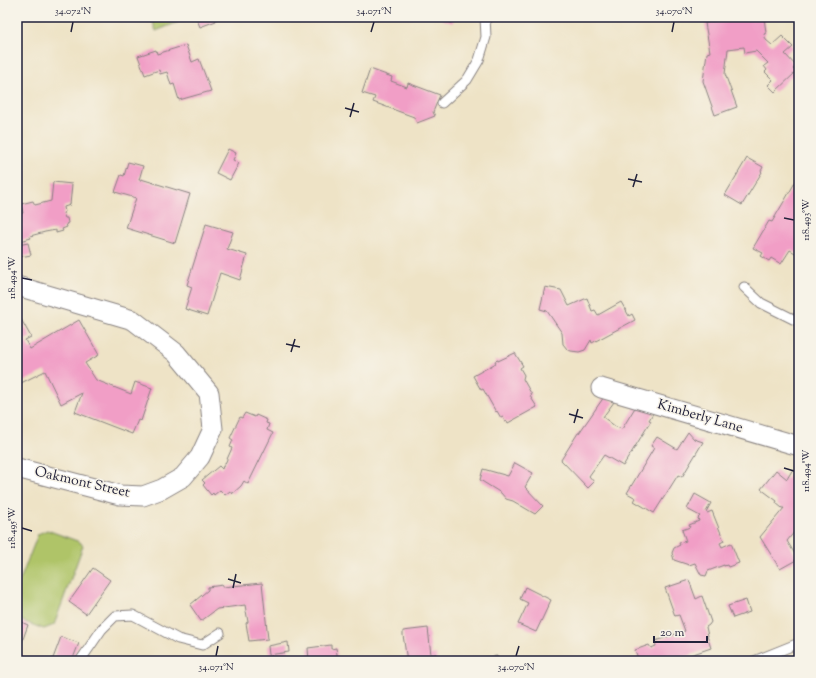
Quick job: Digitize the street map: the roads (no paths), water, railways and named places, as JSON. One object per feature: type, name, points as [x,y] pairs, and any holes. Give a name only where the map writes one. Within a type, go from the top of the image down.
[{"type":"street","name":"Oakmont Street","points":[[17,286],[133,320],[176,353],[209,393],[213,429],[200,457],[182,477],[162,489],[143,496],[120,495],[17,468]]},
{"type":"street","name":"Kimberly Lane","points":[[601,388],[799,446]]},
{"type":"lane","points":[[442,103],[468,80],[479,60],[486,37],[485,17]]},
{"type":"lane","points":[[744,287],[761,303],[799,322]]},
{"type":"lane","points":[[80,661],[102,629],[115,616],[133,615],[178,639],[202,645],[220,633]]},
{"type":"lane","points":[[754,661],[799,643]]}]
